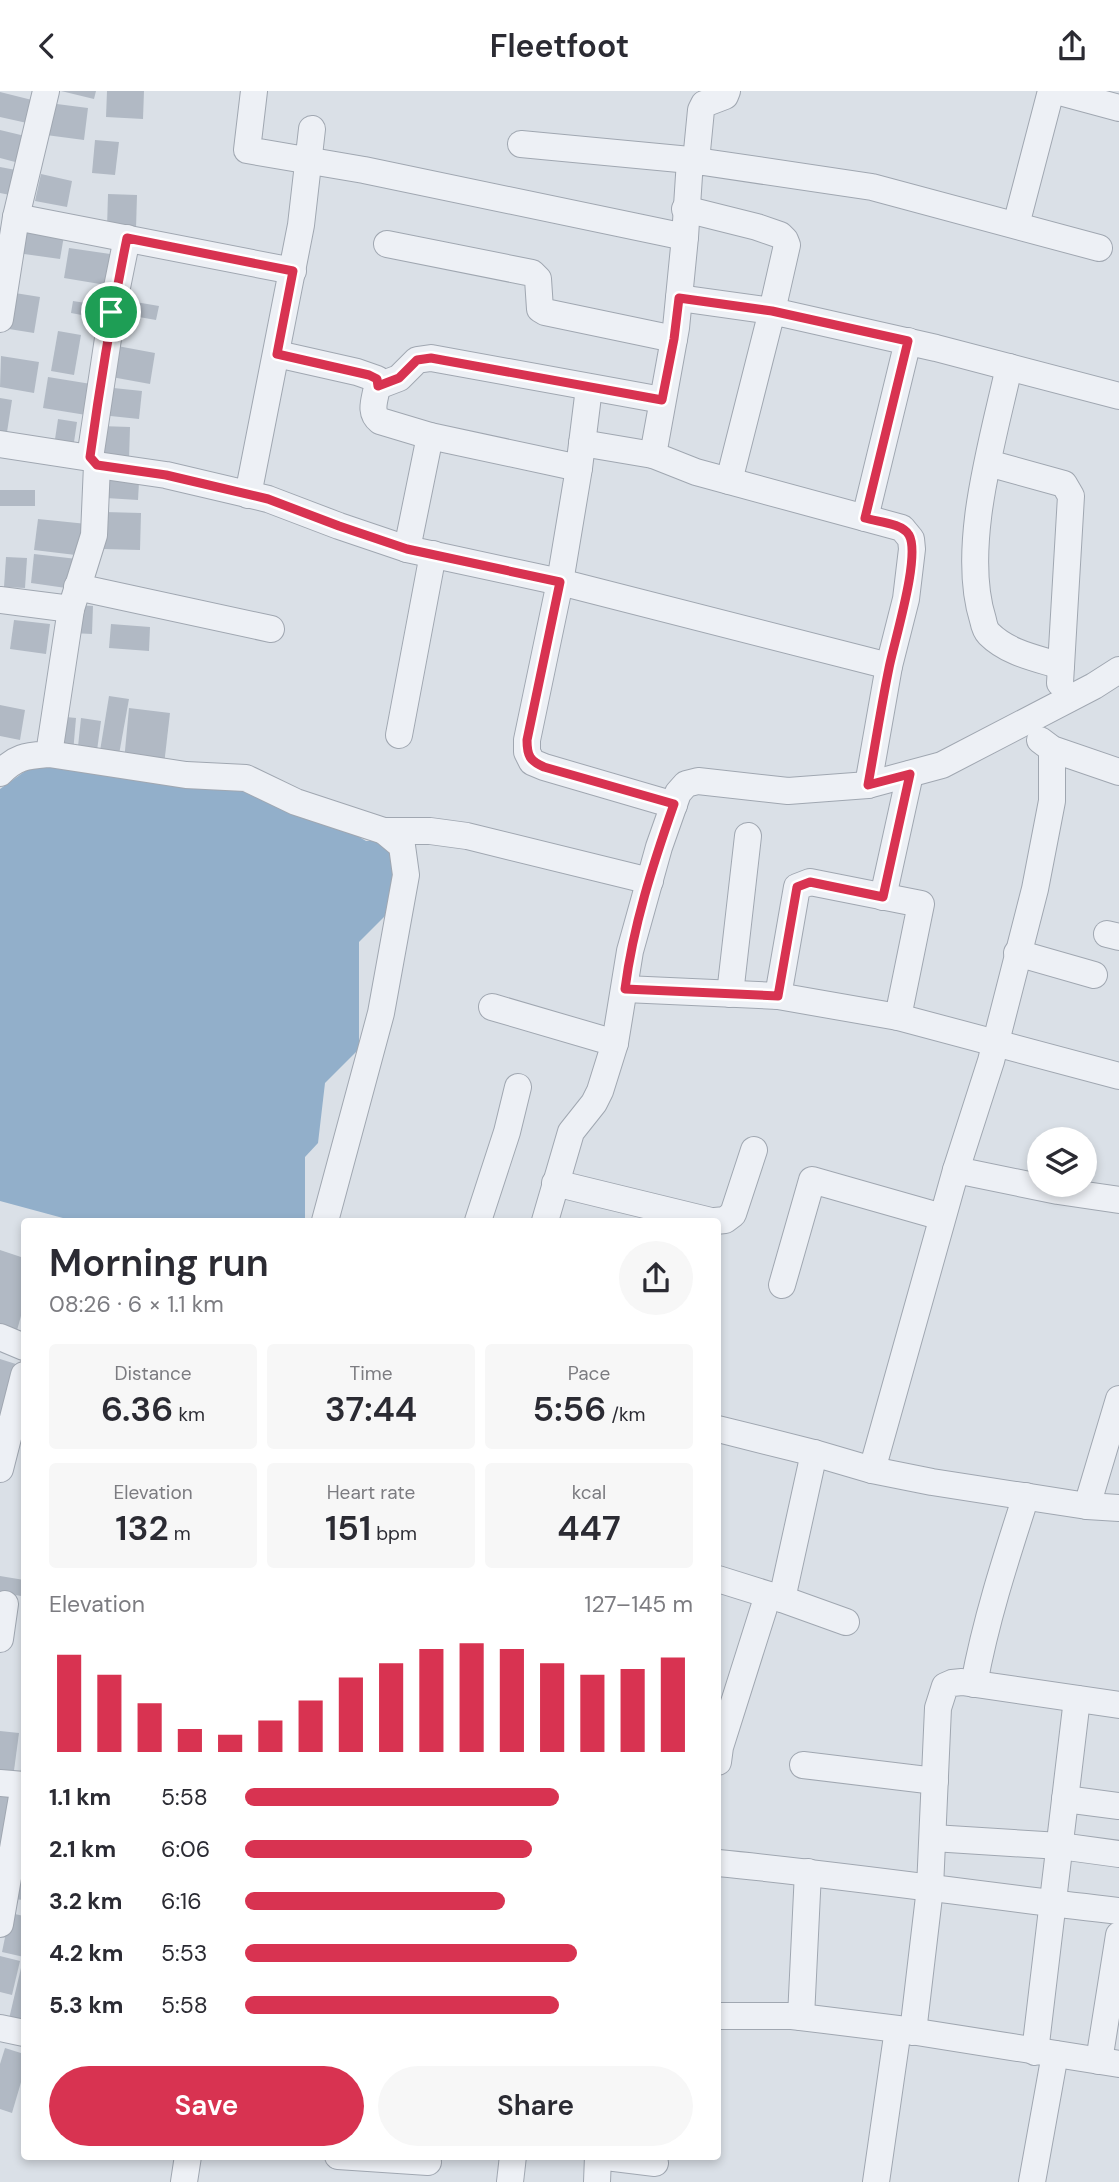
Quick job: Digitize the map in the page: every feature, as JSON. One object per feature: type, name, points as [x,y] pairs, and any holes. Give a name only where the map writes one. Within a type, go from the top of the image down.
[{"type":"street","points":[[0,319],[16,217],[46,91]]},
{"type":"street","points":[[254,91],[247,150],[377,173],[685,237]]},
{"type":"street","points":[[653,455],[674,339],[685,237],[685,209],[701,110],[704,104],[725,96],[727,91]]},
{"type":"street","points":[[1016,225],[1051,91]]},
{"type":"street","points":[[1056,91],[1119,108]]},
{"type":"street","points":[[248,495],[293,271],[312,129]]},
{"type":"street","points":[[520,144],[692,161],[872,187],[1099,248]]},
{"type":"street","points":[[685,209],[757,227],[780,235],[785,240],[786,254],[729,481]]},
{"type":"street","points":[[16,217],[293,271]]},
{"type":"street","points":[[49,754],[74,598],[94,535],[93,461],[111,312],[127,238]]},
{"type":"street","points":[[387,244],[532,273],[538,279],[540,309],[545,312],[674,339]]},
{"type":"street","points":[[679,298],[772,311],[908,341],[1119,396]]},
{"type":"street","points":[[865,518],[908,341]]},
{"type":"street","points":[[277,354],[377,379],[375,418],[430,436],[581,455],[653,455],[696,473],[902,528],[911,539],[912,549],[906,599],[889,666],[868,785]]},
{"type":"street","points":[[378,386],[399,378],[423,357],[662,400]]},
{"type":"street","points":[[1009,367],[978,518],[978,605],[987,632],[1010,650],[1061,666]]},
{"type":"street","points":[[589,387],[560,582],[527,740],[527,752],[532,762],[544,767],[674,804]]},
{"type":"street","points":[[407,549],[430,436]]},
{"type":"street","points":[[0,444],[166,475],[268,499],[407,549],[560,582],[889,666]]},
{"type":"street","points":[[988,463],[1065,484],[1071,496],[1057,705]]},
{"type":"street","points":[[399,735],[433,554]]},
{"type":"street","points":[[0,600],[74,598],[271,629]]},
{"type":"street","points":[[546,1218],[571,1132],[600,1091],[615,1043],[630,951],[659,847],[678,793],[686,784],[698,781],[788,791],[868,785],[910,774],[942,765],[1119,670]]},
{"type":"street","points":[[1020,725],[1052,749],[1119,772]]},
{"type":"street","points":[[872,1470],[942,1217],[996,1044],[1035,890],[1052,801],[1052,749]]},
{"type":"street","points":[[0,773],[23,756],[49,754],[186,775],[246,778],[296,803],[384,831],[430,831],[467,836],[650,881]]},
{"type":"street","points":[[883,897],[910,774]]},
{"type":"street","points":[[326,1218],[382,1013],[406,875],[402,846],[384,831]]},
{"type":"street","points":[[730,994],[748,836]]},
{"type":"street","points":[[778,996],[797,887],[810,882],[921,904],[898,1017]]},
{"type":"street","points":[[1017,953],[1094,975]]},
{"type":"street","points":[[625,989],[778,996],[898,1017],[1119,1076]]},
{"type":"street","points":[[492,1007],[615,1043]]},
{"type":"street","points":[[479,1218],[507,1132],[518,1087]]},
{"type":"street","points":[[721,1220],[733,1214],[754,1150]]},
{"type":"street","points":[[956,1170],[1119,1201]]},
{"type":"street","points":[[782,1285],[812,1180],[942,1217]]},
{"type":"street","points":[[555,1183],[701,1218]]},
{"type":"street","points":[[0,1337],[21,1346]]},
{"type":"street","points":[[0,1469],[21,1387]]},
{"type":"street","points":[[1087,1506],[1119,1399]]},
{"type":"street","points":[[721,1430],[872,1470],[932,1482],[1087,1506],[1119,1508]]},
{"type":"street","points":[[721,1744],[775,1597],[814,1453]]},
{"type":"street","points":[[974,1684],[993,1598],[1026,1496]]},
{"type":"street","points":[[721,1580],[846,1622]]},
{"type":"street","points":[[0,1639],[10,1605]]},
{"type":"street","points":[[876,2182],[930,1888],[938,1708],[945,1686],[952,1683],[974,1684],[1119,1705]]},
{"type":"street","points":[[1032,2182],[1045,2053],[1053,1903],[1077,1699]]},
{"type":"street","points":[[803,1765],[935,1781]]},
{"type":"street","points":[[0,1783],[21,1785]]},
{"type":"street","points":[[1065,1798],[1119,1806]]},
{"type":"street","points":[[0,1924],[3,1884],[21,1799]]},
{"type":"street","points":[[933,1838],[1060,1846],[1119,1854]]},
{"type":"street","points":[[721,1863],[1119,1910]]},
{"type":"street","points":[[801,2017],[808,1872]]},
{"type":"street","points":[[721,2016],[801,2017],[906,2030],[1109,2063],[1119,1934]]},
{"type":"street","points":[[0,2028],[21,2032]]},
{"type":"street","points":[[184,2182],[187,2160]]},
{"type":"street","points":[[371,2160],[428,2167]]},
{"type":"street","points":[[510,2182],[513,2160]]},
{"type":"street","points":[[597,2182],[598,2160]]},
{"type":"street","points":[[618,2160],[654,2167]]},
{"type":"water","points":[[41,760],[244,787],[339,825],[366,841],[393,841],[400,901],[359,942],[359,1049],[325,1083],[318,1143],[305,1157],[305,1218],[63,1218],[0,1201],[0,789]]},
{"type":"building","points":[[61,91],[96,91],[94,99]]},
{"type":"building","points":[[107,91],[144,91],[143,119],[106,117]]},
{"type":"building","points":[[0,92],[32,100],[27,123],[0,117]]},
{"type":"building","points":[[49,103],[88,108],[84,140],[46,135]]},
{"type":"building","points":[[0,130],[25,136],[19,163],[0,158]]},
{"type":"building","points":[[95,140],[119,142],[115,175],[92,173]]},
{"type":"building","points":[[0,167],[16,170],[10,195],[0,193]]},
{"type":"building","points":[[41,174],[72,181],[67,207],[35,201]]},
{"type":"building","points":[[108,194],[137,195],[136,229],[107,228]]},
{"type":"building","points":[[22,223],[65,230],[60,259],[17,253]]},
{"type":"building","points":[[69,248],[117,255],[112,286],[64,278]]},
{"type":"building","points":[[15,293],[40,297],[34,333],[9,329]]},
{"type":"building","points":[[118,299],[159,306],[156,320],[116,313]]},
{"type":"building","points":[[73,301],[105,306],[103,319],[71,313]]},
{"type":"building","points":[[58,331],[81,335],[74,375],[51,371]]},
{"type":"building","points":[[112,345],[155,353],[150,384],[106,376]]},
{"type":"building","points":[[1,356],[39,362],[34,393],[0,387]]},
{"type":"building","points":[[48,377],[91,384],[86,415],[43,408]]},
{"type":"building","points":[[104,387],[142,391],[139,419],[101,415]]},
{"type":"building","points":[[0,398],[12,400],[5,445],[0,444]]},
{"type":"building","points":[[58,419],[77,422],[73,449],[54,446]]},
{"type":"building","points":[[100,426],[130,427],[129,460],[98,458]]},
{"type":"building","points":[[107,480],[139,482],[138,500],[106,498]]},
{"type":"building","points":[[0,490],[35,490],[35,506],[0,506]]},
{"type":"building","points":[[105,512],[141,513],[140,550],[104,549]]},
{"type":"building","points":[[38,519],[87,524],[84,556],[34,550]]},
{"type":"building","points":[[34,554],[77,559],[73,589],[31,583]]},
{"type":"building","points":[[6,557],[27,558],[25,588],[4,587]]},
{"type":"building","points":[[74,605],[93,606],[92,634],[72,633]]},
{"type":"building","points":[[14,620],[50,624],[46,654],[10,649]]},
{"type":"building","points":[[111,624],[150,627],[149,651],[109,648]]},
{"type":"building","points":[[109,696],[129,699],[118,760],[99,757]]},
{"type":"building","points":[[0,705],[25,710],[20,740],[0,736]]},
{"type":"building","points":[[129,708],[170,713],[164,765],[124,761]]},
{"type":"building","points":[[56,716],[76,718],[73,753],[53,751]]},
{"type":"building","points":[[81,718],[101,721],[96,758],[77,756]]},
{"type":"building","points":[[0,1250],[21,1257],[21,1316],[16,1334],[0,1329]]},
{"type":"building","points":[[0,1359],[19,1365],[0,1420]]},
{"type":"building","points":[[0,1576],[21,1580],[21,1596],[0,1592]]},
{"type":"building","points":[[0,1731],[19,1733],[13,1778],[0,1777]]},
{"type":"building","points":[[0,1796],[13,1797],[7,1846],[0,1845]]},
{"type":"building","points":[[16,1875],[21,1876],[21,1900],[13,1899]]},
{"type":"building","points":[[10,1913],[21,1915],[21,1956],[2,1952]]},
{"type":"building","points":[[0,1956],[20,1961],[12,1995],[0,1992]]},
{"type":"building","points":[[21,1968],[21,2025],[8,2023]]},
{"type":"building","points":[[5,2048],[21,2053],[21,2082],[12,2113],[0,2109],[0,2064]]},
{"type":"route","points":[[127,238],[293,271],[277,354],[369,375],[377,379],[378,386],[399,378],[423,357],[662,400],[679,298],[772,311],[908,341],[865,518],[902,528],[911,539],[912,549],[906,599],[889,666],[868,785],[910,774],[883,897],[810,882],[797,887],[778,996],[625,989],[630,951],[674,804],[532,762],[527,752],[527,740],[560,582],[407,549],[268,499],[166,475],[97,465],[90,457],[111,312],[127,238]]}]
